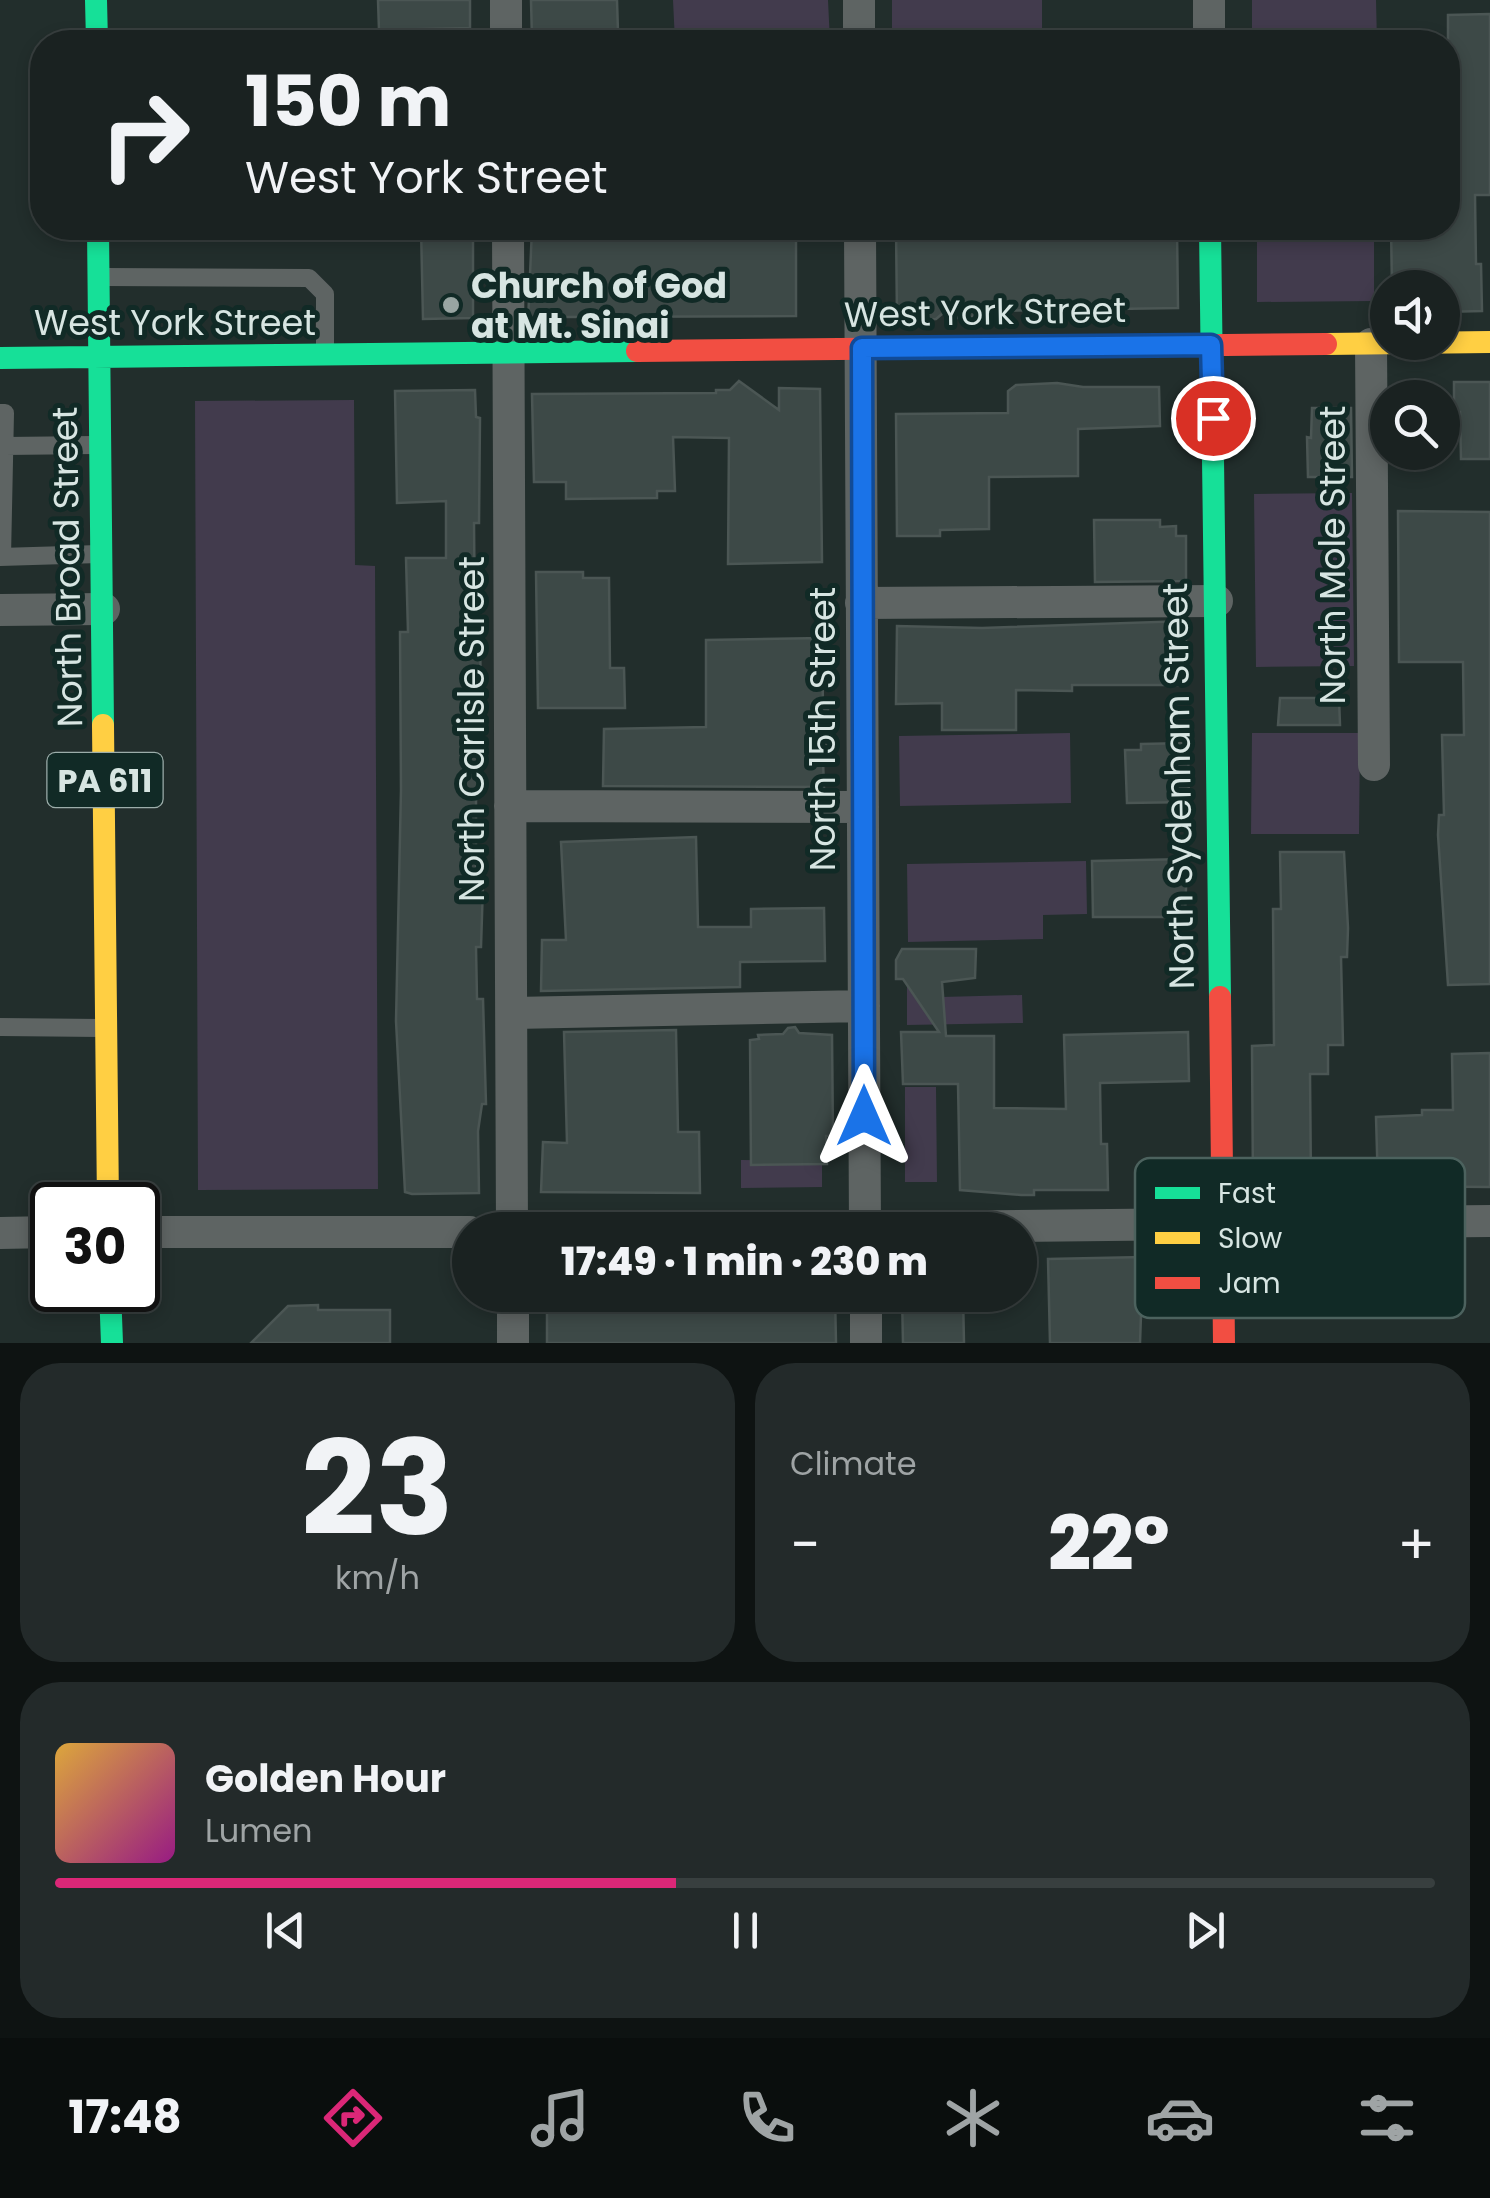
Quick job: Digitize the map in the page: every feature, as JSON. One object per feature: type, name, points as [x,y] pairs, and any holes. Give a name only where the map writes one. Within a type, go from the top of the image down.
[{"type":"street","points":[[96,0],[96,30]]},
{"type":"street","points":[[506,0],[506,30]]},
{"type":"street","points":[[858,0],[859,30]]},
{"type":"street","points":[[1209,0],[1209,30]]},
{"type":"street","name":"North Broad Street","points":[[98,240],[108,1182]]},
{"type":"street","name":"North Carlisle Street","points":[[508,240],[512,1212]]},
{"type":"street","name":"North 15th Street","points":[[860,240],[865,1212]]},
{"type":"street","name":"North Sydenham Street","points":[[1210,240],[1222,1158]]},
{"type":"street","name":"West York Street","points":[[1460,343],[1490,342]]},
{"type":"street","name":"West York Street","points":[[0,358],[1370,344]]},
{"type":"street","name":"North Mole Street","points":[[1371,360],[1374,765]]},
{"type":"street","points":[[862,603],[1217,602]]},
{"type":"street","points":[[0,610],[104,609]]},
{"type":"street","points":[[510,806],[862,806]]},
{"type":"street","points":[[514,1012],[864,1006]]},
{"type":"street","points":[[1465,1221],[1490,1221]]},
{"type":"street","points":[[1037,1226],[1135,1224]]},
{"type":"street","points":[[0,1233],[30,1232]]},
{"type":"street","points":[[160,1232],[452,1232]]},
{"type":"street","points":[[111,1312],[112,1343]]},
{"type":"street","points":[[512,1312],[513,1343]]},
{"type":"street","points":[[866,1312],[866,1343]]},
{"type":"street","name":"North Sydenham Street","points":[[1224,1318],[1224,1343]]},
{"type":"lane","points":[[98,276],[309,278],[326,294],[325,356]]},
{"type":"lane","points":[[0,413],[5,414],[1,557],[102,554]]},
{"type":"lane","points":[[3,447],[100,445]]},
{"type":"lane","points":[[0,1028],[107,1028]]},
{"type":"shaded area","points":[[673,0],[828,0],[829,30],[674,30]]},
{"type":"shaded area","points":[[892,0],[1042,0],[1042,30],[892,30]]},
{"type":"shaded area","points":[[1252,0],[1376,0],[1377,30],[1252,30]]},
{"type":"shaded area","points":[[1257,240],[1374,240],[1370,301],[1257,302]]},
{"type":"shaded area","points":[[354,400],[355,565],[375,566],[378,1189],[198,1190],[195,401]]},
{"type":"shaded area","points":[[1352,493],[1354,666],[1256,667],[1254,494]]},
{"type":"shaded area","points":[[1070,733],[1071,803],[900,806],[899,736]]},
{"type":"shaded area","points":[[1252,733],[1360,733],[1359,834],[1251,834]]},
{"type":"shaded area","points":[[1086,861],[1087,914],[1043,915],[1043,939],[908,942],[907,864]]},
{"type":"shaded area","points":[[907,982],[941,997],[1022,995],[1023,1023],[907,1025]]},
{"type":"shaded area","points":[[905,1087],[936,1087],[937,1182],[905,1182]]},
{"type":"shaded area","points":[[741,1160],[822,1161],[822,1187],[741,1188]]},
{"type":"building","points":[[378,0],[470,0],[470,28],[379,30]]},
{"type":"building","points":[[531,0],[617,0],[618,30],[532,30]]},
{"type":"building","points":[[1490,14],[1490,195],[1475,195],[1476,264],[1481,264],[1482,311],[1460,312],[1460,270],[1392,270],[1391,240],[1460,240],[1460,30],[1448,30],[1448,15]]},
{"type":"building","points":[[421,240],[473,240],[473,318],[423,319]]},
{"type":"building","points":[[531,240],[796,240],[796,316],[560,317],[560,321],[528,322]]},
{"type":"building","points":[[896,240],[1177,240],[1178,308],[977,311],[971,318],[959,319],[948,309],[936,319],[924,320],[917,314],[897,317]]},
{"type":"building","points":[[739,381],[779,410],[779,388],[820,389],[822,562],[728,564],[729,438],[673,437],[675,491],[657,491],[657,498],[566,499],[566,482],[534,482],[532,394],[716,393],[730,390]]},
{"type":"building","points":[[1460,382],[1490,382],[1490,459],[1461,459]]},
{"type":"building","points":[[1016,385],[1159,387],[1160,426],[1078,429],[1078,476],[989,477],[989,529],[940,530],[940,536],[897,536],[896,414],[1008,413],[1008,391]]},
{"type":"building","points":[[475,390],[476,417],[480,418],[479,523],[474,523],[482,790],[476,790],[476,885],[483,885],[481,947],[476,947],[477,999],[483,999],[486,1104],[482,1104],[478,1131],[479,1193],[412,1194],[405,1192],[396,1021],[400,632],[408,632],[406,558],[446,558],[446,501],[397,503],[395,391]]},
{"type":"building","points":[[1312,408],[1351,408],[1352,477],[1308,477],[1307,437],[1311,438]]},
{"type":"building","points":[[1398,511],[1490,512],[1490,984],[1448,985],[1438,835],[1439,815],[1444,815],[1442,735],[1464,735],[1463,662],[1399,662]]},
{"type":"building","points":[[1094,520],[1160,520],[1160,527],[1176,526],[1176,536],[1186,536],[1186,581],[1095,582]]},
{"type":"building","points":[[536,572],[583,572],[583,578],[609,578],[610,668],[624,668],[625,708],[538,708]]},
{"type":"building","points":[[1186,621],[1186,685],[1072,685],[1072,691],[1016,690],[1016,730],[942,730],[942,703],[896,704],[897,626],[982,628]]},
{"type":"building","points":[[822,638],[823,709],[828,709],[829,726],[829,760],[823,761],[824,787],[603,786],[604,729],[706,727],[706,640]]},
{"type":"building","points":[[1280,698],[1339,698],[1340,725],[1278,725]]},
{"type":"building","points":[[1188,743],[1189,802],[1127,803],[1125,750],[1141,750],[1141,744]]},
{"type":"building","points":[[696,837],[698,927],[751,927],[751,909],[824,908],[825,961],[740,962],[740,987],[541,991],[542,940],[566,940],[561,842]]},
{"type":"building","points":[[1280,852],[1344,852],[1348,928],[1347,957],[1341,957],[1343,1045],[1328,1045],[1328,1074],[1310,1074],[1311,1158],[1253,1158],[1252,1046],[1274,1045],[1273,909],[1281,909]]},
{"type":"building","points":[[1187,859],[1185,917],[1093,917],[1092,861]]},
{"type":"building","points":[[902,949],[976,949],[975,978],[942,982],[946,1036],[994,1036],[994,1108],[1066,1109],[1064,1035],[1188,1032],[1189,1081],[1100,1083],[1101,1144],[1107,1144],[1108,1190],[1034,1190],[1034,1195],[1021,1195],[960,1190],[958,1084],[903,1084],[901,1032],[939,1032],[903,979],[896,979],[896,960]]},
{"type":"building","points":[[795,1027],[799,1033],[832,1035],[833,1136],[826,1136],[827,1164],[751,1165],[750,1040],[759,1039],[758,1035],[783,1034]]},
{"type":"building","points":[[676,1030],[678,1132],[699,1132],[700,1193],[541,1192],[543,1142],[567,1143],[564,1032]]},
{"type":"building","points":[[1490,1053],[1490,1187],[1465,1187],[1465,1158],[1377,1158],[1376,1117],[1453,1110],[1452,1054]]},
{"type":"building","points":[[1135,1257],[1135,1318],[1141,1318],[1140,1343],[1050,1343],[1048,1259]]},
{"type":"building","points":[[318,1305],[318,1310],[390,1310],[390,1343],[251,1343],[288,1306]]},
{"type":"building","points":[[547,1312],[835,1312],[836,1343],[547,1343]]},
{"type":"building","points":[[902,1312],[963,1312],[964,1343],[903,1343]]},
{"type":"traffic: fast","points":[[96,0],[97,30]]},
{"type":"traffic: fast","points":[[98,240],[103,725]]},
{"type":"traffic: fast","points":[[1210,240],[1220,997]]},
{"type":"traffic: fast","points":[[0,358],[637,351]]},
{"type":"traffic: fast","points":[[111,1312],[112,1343]]},
{"type":"traffic: slow","points":[[1326,344],[1490,342]]},
{"type":"traffic: slow","points":[[103,725],[108,1182]]},
{"type":"traffic: jam","points":[[637,351],[1326,344]]},
{"type":"traffic: jam","points":[[1220,997],[1222,1158]]},
{"type":"traffic: jam","points":[[1224,1318],[1224,1343]]},
{"type":"place","name":"Church of God at Mt. Sinai","points":[[451,305]]},
{"type":"route","points":[[864,1116],[862,348],[1211,345],[1213,418]]}]
